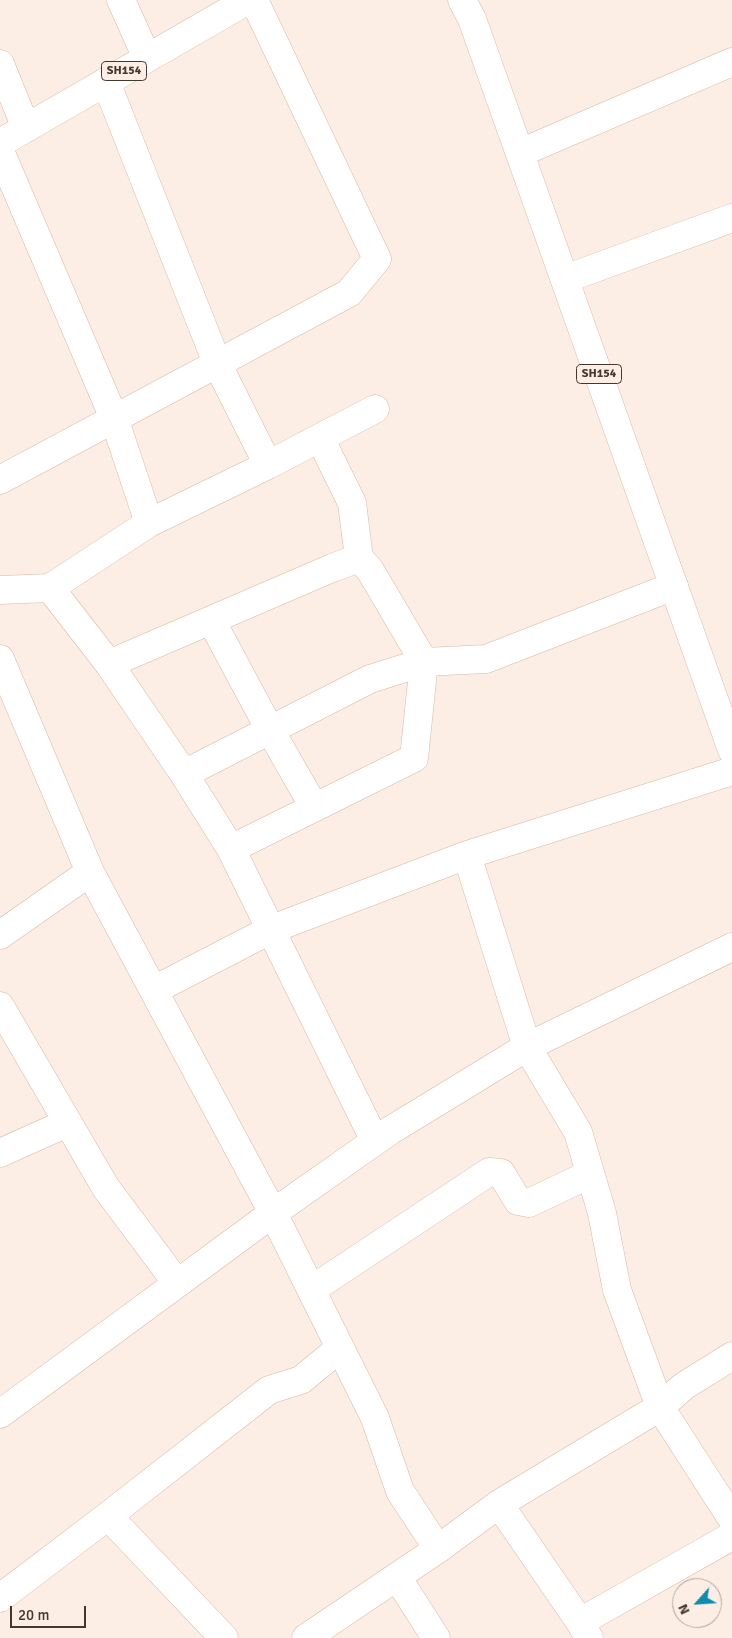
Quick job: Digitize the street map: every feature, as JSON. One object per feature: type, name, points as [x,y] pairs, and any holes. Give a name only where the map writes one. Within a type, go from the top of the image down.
[{"type":"street","points":[[121,0],[147,58]]},
{"type":"street","name":"SH154","points":[[0,143],[248,0]]},
{"type":"street","points":[[0,480],[349,293],[377,259],[254,0]]},
{"type":"street","name":"SH154","points":[[462,0],[472,19],[674,586],[729,733]]},
{"type":"street","points":[[520,153],[732,62]]},
{"type":"street","points":[[0,64],[26,128]]},
{"type":"street","points":[[106,82],[217,363],[268,466]]},
{"type":"street","points":[[0,151],[114,418],[149,523]]},
{"type":"street","points":[[565,279],[732,218]]},
{"type":"street","points":[[0,590],[50,588],[149,523],[268,466],[375,409]]},
{"type":"street","points":[[231,849],[414,758],[424,662],[370,570],[359,558],[352,503],[320,438]]},
{"type":"street","points":[[109,664],[359,558]]},
{"type":"street","points":[[184,774],[370,679],[424,662],[486,659],[674,586]]},
{"type":"street","points":[[50,588],[109,664],[184,774],[231,849],[375,1141]]},
{"type":"street","points":[[211,620],[314,807]]},
{"type":"street","points":[[0,658],[90,872],[273,1212],[375,1418],[400,1491],[438,1549]]},
{"type":"street","points":[[154,990],[272,929],[467,855],[732,771]]},
{"type":"street","points":[[467,855],[527,1047],[578,1132],[602,1213],[617,1290],[660,1407],[732,1520]]},
{"type":"street","points":[[0,935],[90,872]]},
{"type":"street","points":[[0,1414],[273,1212],[391,1130],[527,1047],[732,947]]},
{"type":"street","points":[[0,1006],[106,1188],[177,1283]]},
{"type":"street","points":[[0,1153],[67,1123]]},
{"type":"street","points":[[311,1290],[489,1172],[501,1173],[518,1200],[528,1204],[590,1174]]},
{"type":"street","points":[[0,1598],[269,1390],[301,1380],[340,1348]]},
{"type":"street","points":[[306,1638],[438,1549],[499,1504],[660,1407],[684,1386],[732,1356]]},
{"type":"street","points":[[499,1504],[585,1630],[732,1536]]},
{"type":"street","points":[[108,1516],[224,1638]]},
{"type":"street","points":[[397,1576],[436,1638]]}]
